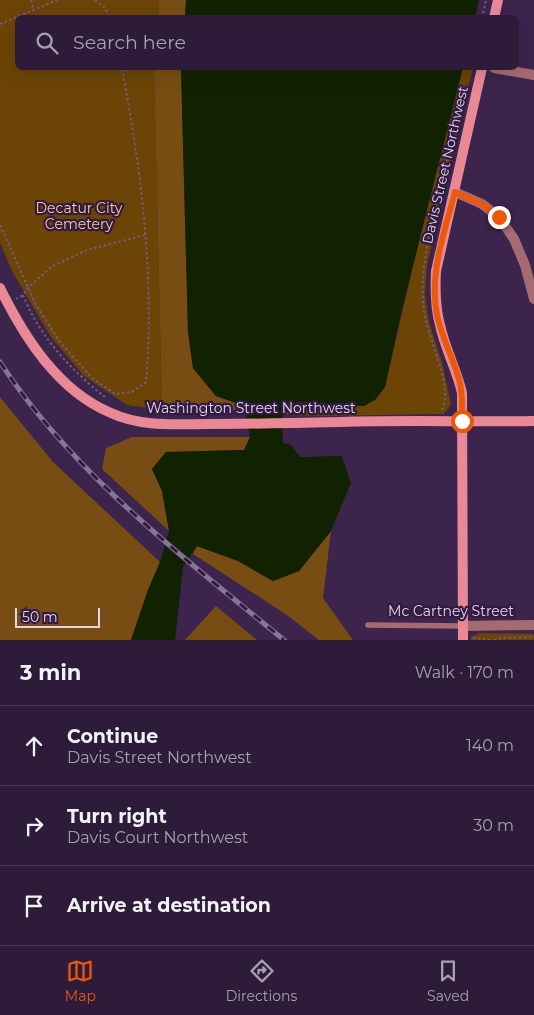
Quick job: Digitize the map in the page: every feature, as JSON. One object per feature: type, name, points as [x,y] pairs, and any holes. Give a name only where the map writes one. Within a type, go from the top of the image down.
[{"type":"street","points":[[495,15],[498,0]]},
{"type":"street","name":"Davis Street Northwest","points":[[463,639],[462,393],[459,379],[440,326],[435,299],[438,257],[455,192],[482,70]]},
{"type":"street","points":[[505,70],[534,75]]},
{"type":"street","points":[[455,192],[482,204],[499,217],[514,239],[525,265],[534,298]]},
{"type":"street","name":"Washington Street Northwest","points":[[0,288],[30,341],[67,384],[86,399],[110,413],[135,422],[244,424],[411,420],[534,421]]},
{"type":"street","name":"Mc Cartney Street","points":[[463,626],[534,625]]},
{"type":"lane","name":"Mc Cartney Street","points":[[368,625],[463,626]]},
{"type":"path","points":[[31,0],[34,10]]},
{"type":"path","points":[[22,15],[57,0]]},
{"type":"path","points":[[96,0],[106,10],[108,15]]},
{"type":"path","points":[[483,15],[486,0]]},
{"type":"path","points":[[0,24],[15,18]]},
{"type":"path","points":[[0,225],[36,305],[60,342],[92,378],[115,394],[132,392],[146,382],[148,276],[143,197],[122,70]]},
{"type":"path","points":[[440,413],[444,408],[446,392],[441,367],[431,342],[424,311],[423,269],[445,174],[446,161],[450,154],[456,128]]},
{"type":"path","points":[[8,304],[23,295],[51,267],[87,250],[145,235]]},
{"type":"path","points":[[23,295],[28,310],[66,362],[87,383],[108,399]]},
{"type":"path","points":[[463,639],[534,638]]},
{"type":"green space","name":"Decatur City Cemetery","points":[[0,0],[159,0],[158,15],[15,15],[15,70],[154,70],[162,410],[127,405],[84,376],[51,337],[13,273],[0,243]]},
{"type":"green space","points":[[459,70],[473,70],[427,265],[425,294],[429,322],[443,366],[451,404],[444,414],[285,415],[286,404],[364,406],[385,387]]},
{"type":"green space","points":[[479,633],[534,634],[534,640],[471,640],[471,637]]},
{"type":"shaded area","points":[[159,0],[186,0],[185,15],[158,15]]},
{"type":"shaded area","points":[[186,0],[479,0],[475,15],[185,15]]},
{"type":"shaded area","points":[[154,70],[181,70],[188,332],[193,368],[216,396],[242,405],[245,410],[162,410]]},
{"type":"shaded area","points":[[181,70],[462,70],[401,313],[385,387],[375,400],[364,406],[300,402],[286,404],[282,409],[283,443],[291,445],[300,457],[342,456],[351,483],[331,531],[299,571],[273,581],[238,561],[197,546],[183,567],[175,640],[131,640],[160,562],[169,531],[162,491],[152,469],[166,452],[244,450],[250,437],[245,410],[242,405],[216,396],[193,368],[188,332]]},
{"type":"shaded area","points":[[0,397],[53,462],[160,562],[131,640],[0,640]]},
{"type":"shaded area","points":[[132,437],[250,437],[244,450],[166,452],[152,469],[162,491],[169,531],[102,469],[106,448]]},
{"type":"shaded area","points":[[331,531],[323,598],[353,640],[319,640],[287,615],[193,554],[197,546],[238,561],[273,581],[299,571]]},
{"type":"shaded area","points":[[216,606],[257,640],[185,640]]},
{"type":"railway","points":[[0,362],[29,403],[95,477],[169,545],[284,640]]},
{"type":"route","points":[[462,421],[462,393],[459,379],[440,326],[435,299],[438,257],[455,192],[482,204],[499,217]]}]
